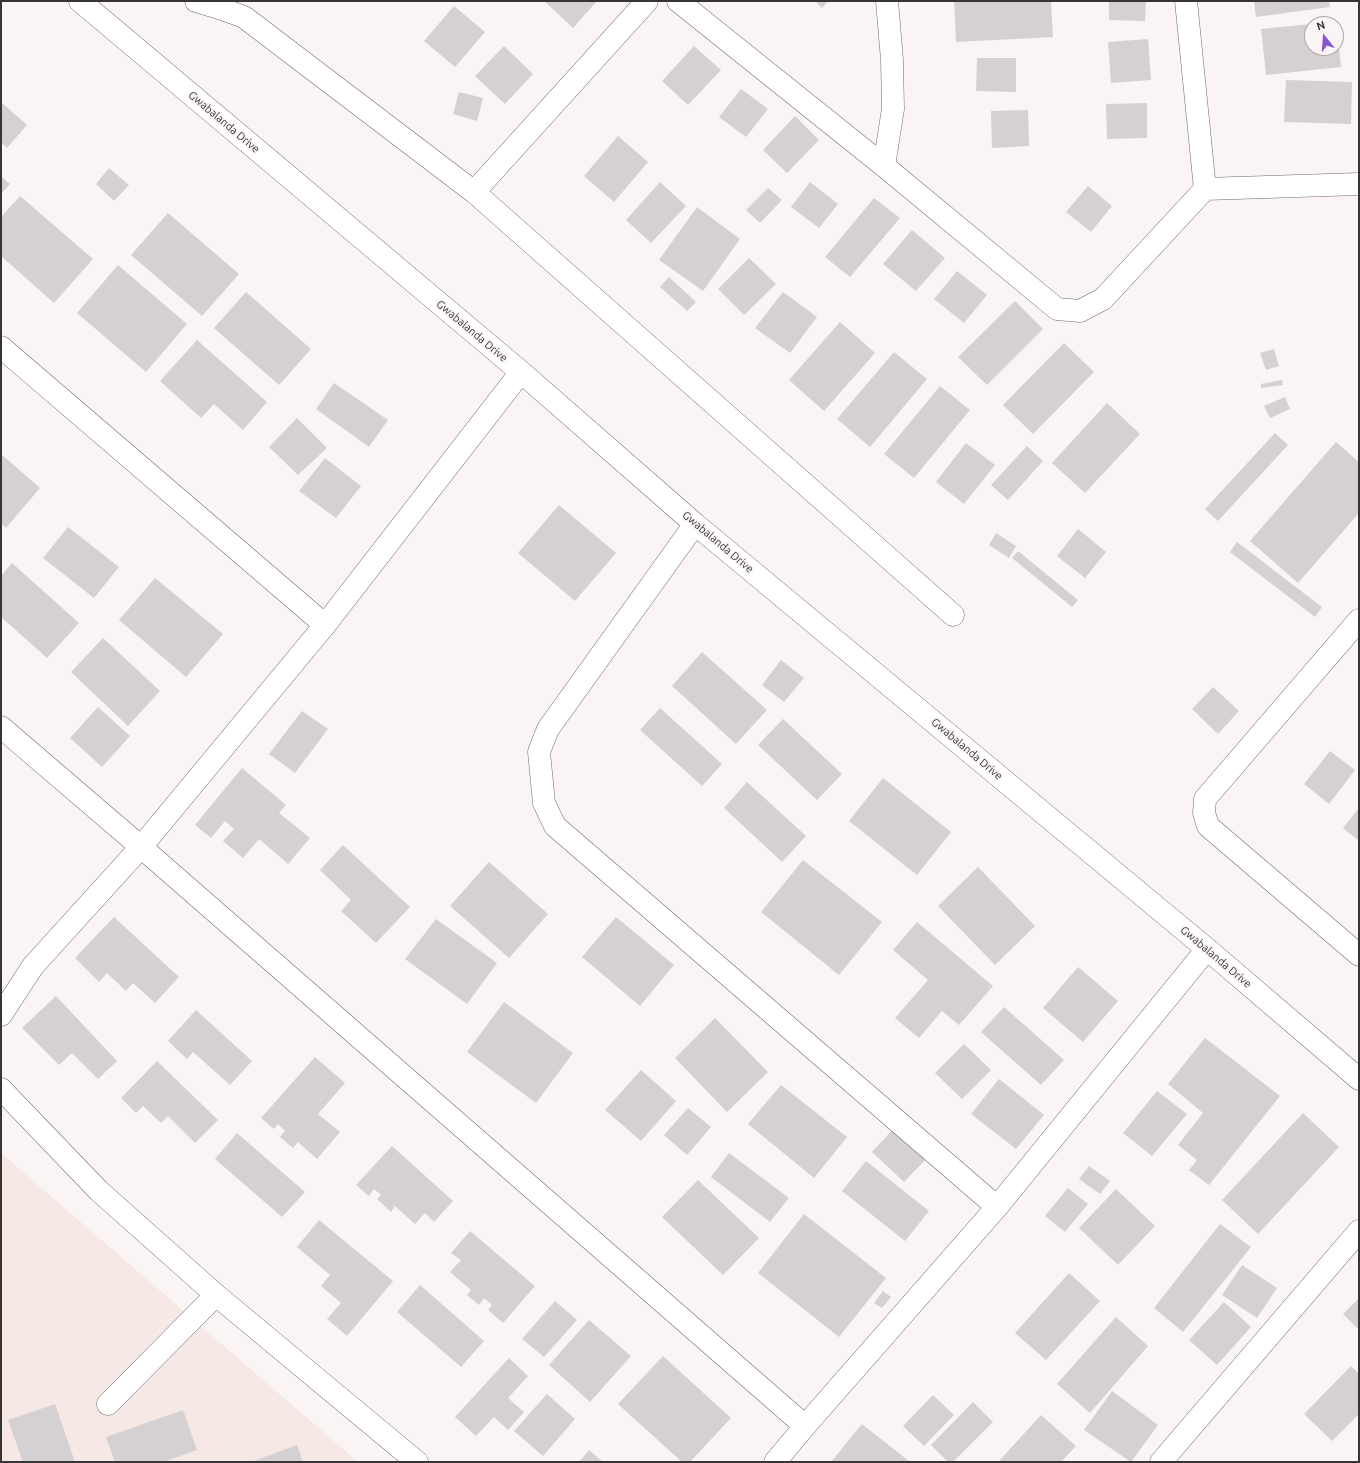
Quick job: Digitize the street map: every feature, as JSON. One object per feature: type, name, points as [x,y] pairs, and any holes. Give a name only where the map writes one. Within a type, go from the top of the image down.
[{"type":"street","name":"Gwabalanda Drive","points":[[80,1],[521,372],[695,524],[1207,950],[1359,1079]]},
{"type":"street","points":[[196,1],[244,17],[474,192],[953,615]]},
{"type":"street","points":[[474,192],[647,1]]},
{"type":"street","points":[[678,1],[884,166],[1057,309],[1080,312],[1103,299],[1205,189],[1359,184]]},
{"type":"street","points":[[884,166],[893,109],[892,60],[887,1]]},
{"type":"street","points":[[1186,1],[1205,189]]},
{"type":"street","points":[[1,346],[325,625]]},
{"type":"street","points":[[1,1015],[33,966],[141,847],[325,625],[521,372]]},
{"type":"street","points":[[695,524],[548,729],[539,752],[544,803],[555,826],[997,1207]]},
{"type":"street","points":[[1359,620],[1205,799],[1204,812],[1208,826],[1359,955]]},
{"type":"street","points":[[1,727],[141,847],[805,1426]]},
{"type":"street","points":[[775,1462],[997,1207],[1207,950]]},
{"type":"street","points":[[1,1089],[99,1191],[216,1295],[417,1462]]},
{"type":"street","points":[[1161,1462],[1359,1231]]},
{"type":"street","points":[[108,1404],[216,1295]]},
{"type":"shaded area","points":[[1,1153],[358,1462],[1,1462]]},
{"type":"building","points":[[544,1],[597,1],[573,28]]},
{"type":"building","points":[[815,1],[828,1],[822,8]]},
{"type":"building","points":[[954,1],[1051,1],[1053,37],[956,42]]},
{"type":"building","points":[[1109,1],[1146,1],[1145,21],[1109,20]]},
{"type":"building","points":[[1254,1],[1329,1],[1330,7],[1256,17]]},
{"type":"building","points":[[454,6],[485,32],[455,67],[424,41]]},
{"type":"building","points":[[1304,25],[1304,56],[1340,56],[1341,67],[1266,75],[1261,29]]},
{"type":"building","points":[[1148,39],[1151,80],[1111,83],[1108,42]]},
{"type":"building","points":[[504,46],[533,74],[505,104],[475,76]]},
{"type":"building","points":[[694,46],[721,70],[688,105],[662,81]]},
{"type":"building","points":[[977,58],[1016,58],[1016,92],[976,91]]},
{"type":"building","points":[[1286,80],[1352,82],[1351,124],[1284,122]]},
{"type":"building","points":[[741,89],[768,109],[746,137],[719,117]]},
{"type":"building","points":[[459,92],[483,98],[477,121],[453,114]]},
{"type":"building","points":[[1,102],[27,125],[7,148],[1,142]]},
{"type":"building","points":[[1147,103],[1147,138],[1107,139],[1106,104]]},
{"type":"building","points":[[1028,110],[1029,146],[992,148],[991,111]]},
{"type":"building","points":[[795,116],[819,140],[787,173],[763,150]]},
{"type":"building","points":[[618,136],[648,162],[614,202],[584,176]]},
{"type":"building","points":[[109,168],[129,185],[114,201],[96,184]]},
{"type":"building","points":[[1,176],[10,184],[1,194]]},
{"type":"building","points":[[660,182],[686,206],[651,243],[626,220]]},
{"type":"building","points":[[810,182],[838,204],[819,228],[791,207]]},
{"type":"building","points":[[1088,186],[1112,206],[1091,232],[1066,212]]},
{"type":"building","points":[[768,188],[782,200],[760,223],[746,210]]},
{"type":"building","points":[[20,196],[93,259],[54,303],[1,256],[1,217]]},
{"type":"building","points":[[874,198],[900,218],[850,277],[825,257]]},
{"type":"building","points":[[697,207],[740,239],[703,291],[659,260]]},
{"type":"building","points":[[168,213],[239,274],[202,316],[131,255]]},
{"type":"building","points":[[912,230],[945,258],[916,291],[883,264]]},
{"type":"building","points":[[749,258],[776,284],[744,315],[718,289]]},
{"type":"building","points":[[118,265],[187,324],[146,372],[77,313]]},
{"type":"building","points":[[957,271],[987,295],[964,323],[934,299]]},
{"type":"building","points":[[669,277],[696,302],[687,311],[660,287]]},
{"type":"building","points":[[246,292],[311,349],[279,385],[214,328]]},
{"type":"building","points":[[783,292],[817,317],[790,353],[755,328]]},
{"type":"building","points":[[1015,301],[1043,329],[987,385],[958,357]]},
{"type":"building","points":[[840,322],[875,353],[824,411],[789,380]]},
{"type":"building","points":[[197,340],[267,402],[243,430],[214,404],[201,418],[160,381]]},
{"type":"building","points":[[1064,343],[1094,372],[1033,434],[1003,405]]},
{"type":"building","points":[[1274,349],[1279,366],[1266,370],[1260,353]]},
{"type":"building","points":[[894,352],[927,379],[870,447],[837,419]]},
{"type":"building","points":[[1282,380],[1283,385],[1261,388],[1261,384]]},
{"type":"building","points":[[334,383],[388,420],[369,447],[316,409]]},
{"type":"building","points":[[940,386],[970,410],[914,478],[884,454]]},
{"type":"building","points":[[1285,397],[1290,409],[1270,418],[1264,406]]},
{"type":"building","points":[[1107,403],[1140,434],[1085,493],[1052,463]]},
{"type":"building","points":[[297,418],[327,448],[298,475],[269,447]]},
{"type":"building","points":[[1275,433],[1288,445],[1218,521],[1205,509]]},
{"type":"building","points":[[1336,442],[1359,462],[1359,513],[1298,583],[1250,541]]},
{"type":"building","points":[[966,443],[995,465],[964,504],[936,482]]},
{"type":"building","points":[[1027,446],[1043,461],[1008,500],[991,485]]},
{"type":"building","points":[[1,454],[40,488],[6,528],[1,523]]},
{"type":"building","points":[[325,458],[361,486],[336,518],[299,491]]},
{"type":"building","points":[[559,505],[616,553],[575,601],[518,553]]},
{"type":"building","points":[[68,527],[119,567],[94,598],[43,558]]},
{"type":"building","points":[[1078,529],[1106,552],[1085,578],[1057,556]]},
{"type":"building","points":[[996,533],[1016,546],[1009,558],[989,545]]},
{"type":"building","points":[[1237,542],[1322,607],[1315,617],[1230,552]]},
{"type":"building","points":[[1018,551],[1078,600],[1072,607],[1012,558]]},
{"type":"building","points":[[12,563],[79,623],[47,658],[1,617],[1,576]]},
{"type":"building","points":[[155,578],[223,634],[186,677],[119,620]]},
{"type":"building","points":[[103,638],[160,691],[128,726],[71,672]]},
{"type":"building","points":[[702,652],[767,710],[736,744],[672,686]]},
{"type":"building","points":[[781,660],[804,678],[784,702],[762,685]]},
{"type":"building","points":[[1213,687],[1239,711],[1218,734],[1192,709]]},
{"type":"building","points":[[98,707],[130,736],[102,767],[70,738]]},
{"type":"building","points":[[660,708],[722,764],[702,786],[640,730]]},
{"type":"building","points":[[302,711],[328,729],[295,773],[269,754]]},
{"type":"building","points":[[783,719],[842,774],[817,800],[758,745]]},
{"type":"building","points":[[1330,751],[1355,770],[1329,804],[1304,784]]},
{"type":"building","points":[[242,768],[286,805],[279,813],[310,838],[288,864],[259,839],[243,858],[223,841],[234,829],[225,821],[211,838],[195,825]]},
{"type":"building","points":[[883,778],[951,832],[917,875],[849,821]]},
{"type":"building","points":[[747,782],[806,836],[782,862],[724,808]]},
{"type":"building","points":[[1359,808],[1359,841],[1343,828]]},
{"type":"building","points":[[343,845],[410,907],[376,943],[341,911],[351,900],[320,870]]},
{"type":"building","points":[[803,860],[882,922],[839,975],[761,912]]},
{"type":"building","points":[[489,862],[548,914],[509,958],[450,906]]},
{"type":"building","points":[[978,867],[1035,926],[995,965],[938,906]]},
{"type":"building","points":[[114,917],[179,977],[155,1003],[133,983],[126,991],[107,973],[99,982],[75,958]]},
{"type":"building","points":[[616,917],[674,965],[640,1006],[582,957]]},
{"type":"building","points":[[436,919],[497,963],[467,1004],[405,959]]},
{"type":"building","points":[[917,922],[993,986],[959,1025],[942,1011],[919,1038],[895,1018],[928,980],[893,950]]},
{"type":"building","points":[[1078,967],[1118,1001],[1083,1042],[1043,1008]]},
{"type":"building","points":[[56,996],[117,1061],[98,1079],[72,1053],[59,1065],[22,1028]]},
{"type":"building","points":[[504,1002],[573,1053],[536,1103],[467,1052]]},
{"type":"building","points":[[1004,1007],[1064,1060],[1041,1085],[981,1032]]},
{"type":"building","points":[[196,1010],[252,1061],[230,1085],[193,1052],[187,1059],[168,1041]]},
{"type":"building","points":[[715,1018],[768,1072],[727,1112],[675,1058]]},
{"type":"building","points":[[1205,1038],[1280,1096],[1209,1185],[1189,1170],[1197,1160],[1178,1145],[1203,1113],[1168,1084]]},
{"type":"building","points":[[964,1044],[991,1070],[962,1099],[935,1073]]},
{"type":"building","points":[[315,1057],[345,1083],[318,1114],[340,1132],[317,1159],[298,1142],[293,1148],[280,1137],[285,1131],[278,1124],[274,1129],[261,1118]]},
{"type":"building","points":[[157,1061],[218,1120],[195,1143],[168,1116],[161,1123],[143,1106],[136,1113],[121,1098]]},
{"type":"building","points":[[641,1070],[676,1101],[641,1141],[605,1110]]},
{"type":"building","points":[[999,1079],[1044,1115],[1016,1149],[971,1114]]},
{"type":"building","points":[[781,1085],[847,1137],[814,1178],[748,1124]]},
{"type":"building","points":[[1157,1091],[1187,1114],[1152,1156],[1123,1133]]},
{"type":"building","points":[[688,1108],[711,1127],[687,1155],[664,1135]]},
{"type":"building","points":[[1303,1113],[1339,1147],[1258,1234],[1222,1200]]},
{"type":"building","points":[[897,1125],[929,1156],[904,1182],[872,1152]]},
{"type":"building","points":[[237,1133],[305,1192],[282,1217],[215,1159]]},
{"type":"building","points":[[392,1146],[453,1201],[434,1222],[425,1213],[415,1224],[395,1206],[391,1212],[377,1199],[381,1195],[374,1189],[369,1196],[356,1185]]},
{"type":"building","points":[[729,1153],[789,1198],[770,1222],[711,1177]]},
{"type":"building","points":[[866,1161],[929,1211],[905,1241],[842,1191]]},
{"type":"building","points":[[1089,1166],[1110,1181],[1100,1194],[1079,1179]]},
{"type":"building","points":[[698,1180],[759,1238],[723,1275],[662,1217]]},
{"type":"building","points":[[1068,1188],[1088,1204],[1065,1232],[1045,1216]]},
{"type":"building","points":[[1116,1189],[1155,1226],[1118,1265],[1079,1228]]},
{"type":"building","points":[[804,1214],[886,1278],[839,1337],[758,1273]]},
{"type":"building","points":[[319,1220],[393,1281],[347,1336],[327,1319],[341,1303],[321,1286],[330,1275],[297,1247]]},
{"type":"building","points":[[1220,1224],[1251,1247],[1183,1332],[1154,1308]]},
{"type":"building","points":[[470,1231],[535,1286],[503,1323],[488,1310],[492,1305],[484,1298],[479,1305],[467,1295],[471,1290],[450,1272],[461,1260],[451,1253]]},
{"type":"building","points":[[1242,1265],[1277,1288],[1257,1318],[1222,1295]]},
{"type":"building","points":[[1069,1273],[1100,1301],[1046,1360],[1015,1333]]},
{"type":"building","points":[[420,1285],[484,1341],[461,1367],[397,1312]]},
{"type":"building","points":[[883,1291],[891,1297],[882,1308],[874,1303]]},
{"type":"building","points":[[1359,1298],[1359,1330],[1343,1314]]},
{"type":"building","points":[[555,1301],[577,1320],[544,1357],[522,1339]]},
{"type":"building","points":[[1224,1302],[1251,1327],[1217,1365],[1189,1340]]},
{"type":"building","points":[[1116,1317],[1148,1346],[1090,1413],[1057,1384]]},
{"type":"building","points":[[589,1320],[631,1356],[590,1402],[549,1365]]},
{"type":"building","points":[[663,1356],[731,1418],[690,1462],[682,1462],[618,1404]]},
{"type":"building","points":[[509,1358],[528,1376],[508,1398],[524,1412],[508,1430],[494,1417],[476,1436],[455,1417]]},
{"type":"building","points":[[1351,1366],[1359,1374],[1359,1414],[1332,1441],[1304,1414]]},
{"type":"building","points":[[1112,1391],[1158,1425],[1131,1462],[1084,1430]]},
{"type":"building","points":[[547,1394],[575,1419],[543,1456],[514,1431]]},
{"type":"building","points":[[933,1395],[954,1415],[924,1446],[903,1426]]},
{"type":"building","points":[[973,1402],[993,1422],[953,1462],[948,1462],[931,1445]]},
{"type":"building","points":[[55,1404],[75,1462],[23,1462],[8,1420]]},
{"type":"building","points":[[183,1410],[197,1450],[163,1462],[115,1462],[106,1437]]},
{"type":"building","points":[[1041,1415],[1076,1446],[1061,1462],[998,1462]]},
{"type":"building","points":[[862,1424],[910,1462],[831,1462]]},
{"type":"building","points":[[297,1445],[303,1462],[251,1462]]},
{"type":"building","points":[[589,1450],[603,1462],[579,1462]]}]
